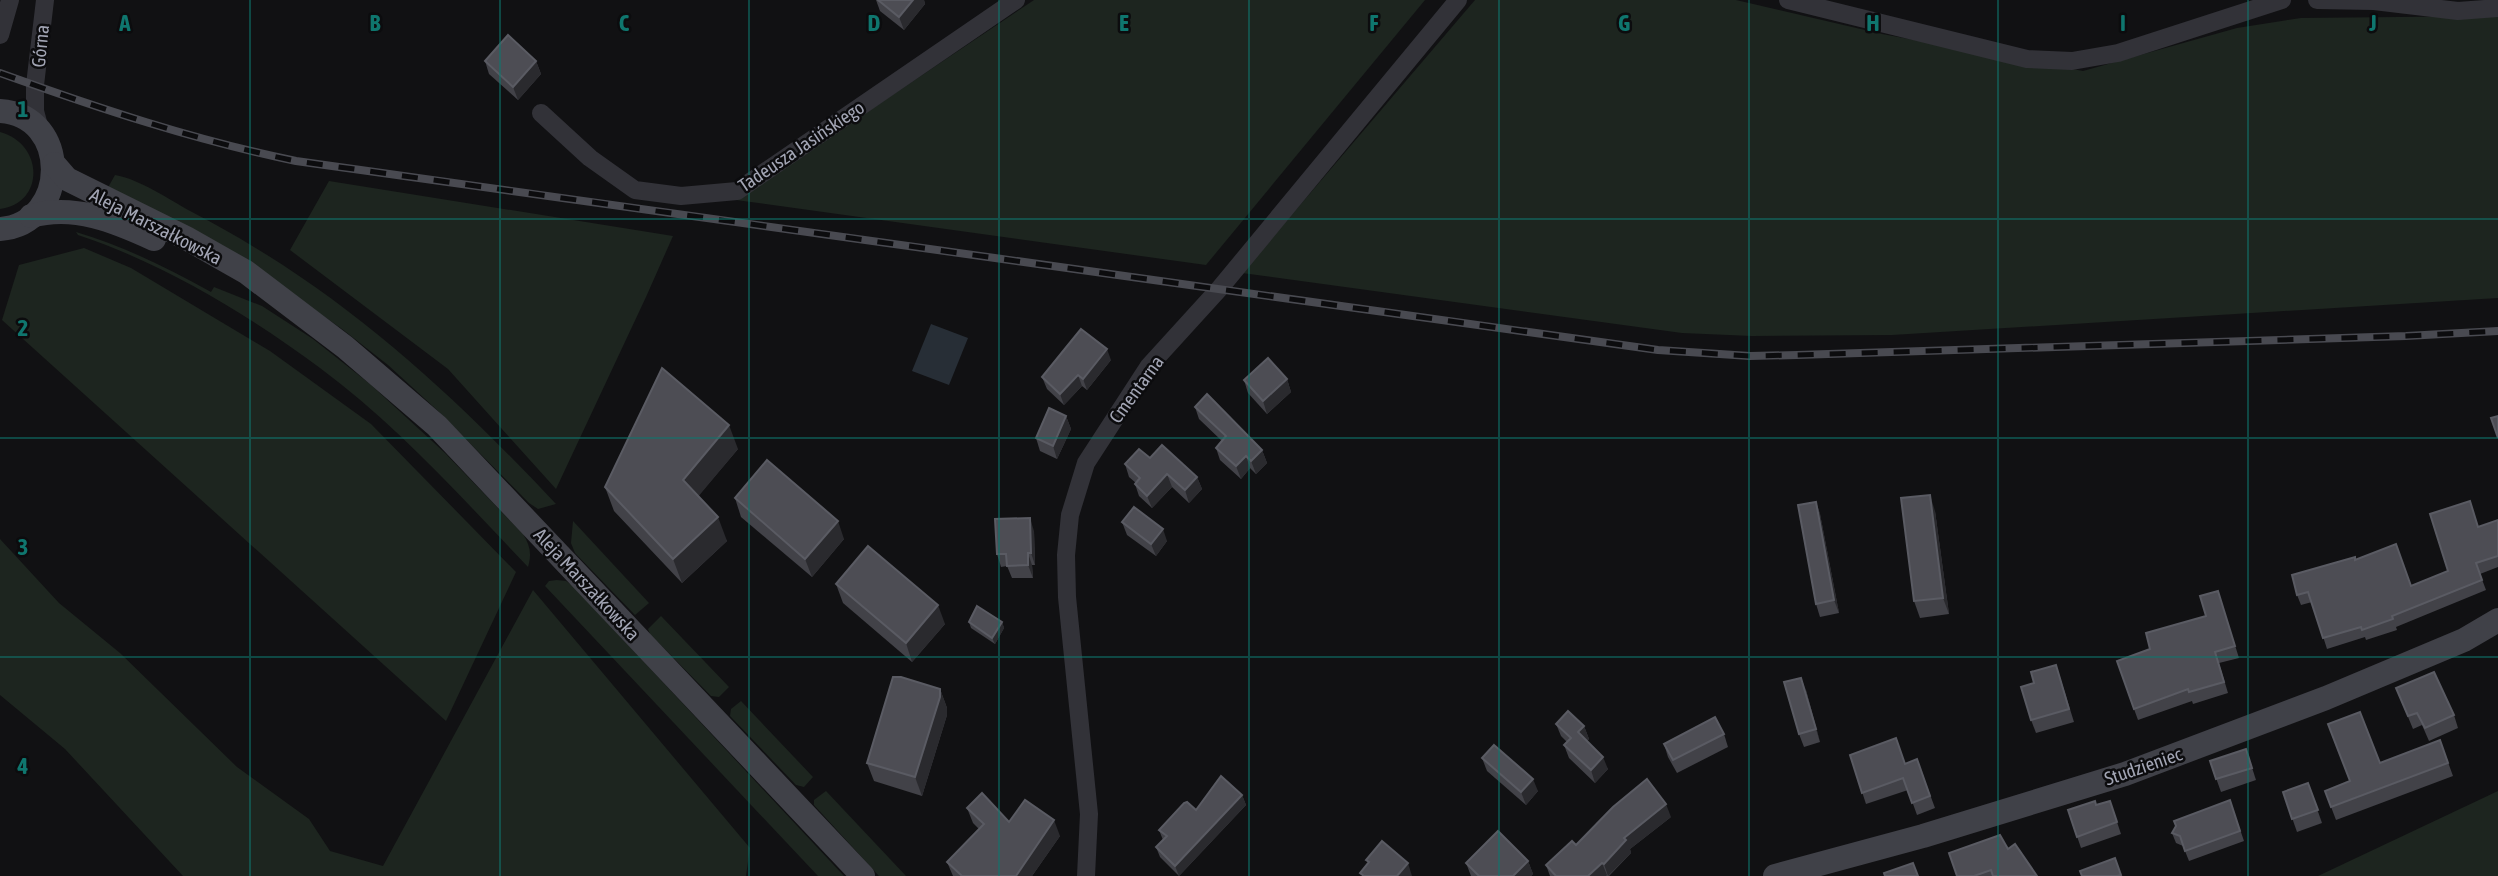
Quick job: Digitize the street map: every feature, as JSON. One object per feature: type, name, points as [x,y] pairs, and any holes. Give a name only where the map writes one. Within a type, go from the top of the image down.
[{"type":"main road","points":[[0,111],[23,117],[48,142],[54,164],[54,177],[39,210],[31,216]]},
{"type":"main road","name":"Aleja Marszałkowska","points":[[54,164],[67,179],[186,238],[246,272],[345,347],[437,426],[863,876]]},
{"type":"main road","name":"Aleja Marszałkowska","points":[[0,229],[46,212],[78,212],[151,237],[295,310]]},
{"type":"main road","name":"Studzieniec","points":[[1776,876],[1923,836],[2125,774],[2326,698],[2464,640],[2498,620]]},
{"type":"street","name":"Górna","points":[[0,35],[10,0]]},
{"type":"street","name":"Górna","points":[[41,133],[35,111],[35,86],[45,0]]},
{"type":"street","name":"Tadeusza Jasińskiego","points":[[541,113],[590,158],[635,190],[681,196],[737,191],[1016,0]]},
{"type":"street","name":"Cmentarna","points":[[1086,876],[1089,814],[1067,597],[1066,555],[1070,515],[1086,463],[1149,366],[1220,288],[1458,0]]},
{"type":"street","points":[[1788,0],[2027,59],[2072,61],[2118,53],[2282,0]]},
{"type":"street","points":[[2317,0],[2374,1],[2458,11],[2498,8]]},
{"type":"shaded area","points":[[1034,0],[1425,0],[1206,265],[736,200]]},
{"type":"shaded area","points":[[1475,0],[1736,0],[1882,34],[2083,71],[2237,28],[2301,18],[2498,16],[2498,298],[1892,335],[1752,336],[1682,333],[1242,273]]},
{"type":"shaded area","points":[[0,132],[25,148],[33,173],[25,196],[15,204],[0,209]]},
{"type":"shaded area","points":[[115,175],[144,185],[245,241],[342,306],[430,379],[556,504],[538,509],[529,503],[437,410],[388,365],[256,269],[106,191]]},
{"type":"shaded area","points":[[329,181],[673,236],[556,489],[448,369],[290,250]]},
{"type":"shaded area","points":[[76,232],[145,258],[211,292],[214,287],[262,306],[313,339],[370,384],[445,453],[523,534],[530,550],[528,567],[376,413],[320,368],[204,292],[142,260]]},
{"type":"shaded area","points":[[84,248],[131,268],[270,351],[371,424],[516,572],[446,721],[2,320],[19,265]]},
{"type":"shaded area","points":[[931,324],[968,338],[949,385],[912,371]]},
{"type":"shaded area","points":[[573,521],[649,603],[635,615],[575,553],[571,543]]},
{"type":"shaded area","points":[[0,539],[59,603],[120,653],[237,767],[309,819],[330,851],[383,866],[533,590],[750,848],[746,876],[183,876],[65,749],[0,695]]},
{"type":"shaded area","points":[[549,581],[566,581],[573,586],[844,876],[818,876],[545,586]]},
{"type":"shaded area","points":[[661,616],[729,687],[719,697],[711,696],[650,634],[648,629]]},
{"type":"shaded area","points":[[741,701],[813,777],[804,787],[796,785],[730,716],[731,709]]},
{"type":"shaded area","points":[[826,791],[906,876],[879,876],[814,805],[814,800]]},
{"type":"shaded area","points":[[2498,791],[2498,876],[2318,876]]},
{"type":"building","points":[[878,0],[913,0],[899,17]]},
{"type":"building","points":[[508,35],[536,61],[513,87],[485,61]]},
{"type":"building","points":[[1081,329],[1107,349],[1083,379],[1078,375],[1060,394],[1042,377]]},
{"type":"building","points":[[1268,358],[1287,379],[1263,401],[1244,380]]},
{"type":"building","points":[[662,368],[729,425],[683,480],[718,517],[673,559],[605,487]]},
{"type":"building","points":[[1207,394],[1262,450],[1251,461],[1246,456],[1236,466],[1216,448],[1226,436],[1195,407]]},
{"type":"building","points":[[1049,408],[1066,416],[1053,446],[1036,438]]},
{"type":"building","points":[[2498,416],[2498,438],[2491,418]]},
{"type":"building","points":[[1162,445],[1197,477],[1185,490],[1167,474],[1147,496],[1135,484],[1140,478],[1125,464],[1139,449],[1150,458]]},
{"type":"building","points":[[767,460],[838,521],[805,559],[735,498]]},
{"type":"building","points":[[1930,495],[1943,598],[1914,601],[1901,498]]},
{"type":"building","points":[[2470,501],[2478,527],[2498,520],[2498,556],[2476,563],[2482,580],[2392,616],[2393,619],[2362,630],[2361,627],[2323,638],[2308,592],[2297,595],[2292,575],[2355,557],[2355,560],[2396,544],[2411,586],[2448,571],[2430,514]]},
{"type":"building","points":[[1816,502],[1834,600],[1816,604],[1798,505]]},
{"type":"building","points":[[1134,507],[1163,529],[1151,544],[1122,522]]},
{"type":"building","points":[[1030,518],[1031,553],[1028,553],[1028,565],[1007,566],[1006,554],[997,554],[995,519]]},
{"type":"building","points":[[868,546],[938,605],[906,643],[836,584]]},
{"type":"building","points":[[2218,591],[2235,646],[2215,652],[2224,682],[2189,692],[2188,689],[2134,709],[2117,661],[2150,649],[2146,633],[2206,616],[2200,596]]},
{"type":"building","points":[[977,606],[1002,622],[992,638],[969,622]]},
{"type":"building","points":[[2056,665],[2069,709],[2031,720],[2021,687],[2034,683],[2031,672]]},
{"type":"building","points":[[2434,672],[2454,715],[2425,728],[2417,713],[2408,716],[2396,688]]},
{"type":"building","points":[[893,677],[940,689],[940,697],[915,777],[867,763]]},
{"type":"building","points":[[1801,678],[1816,729],[1799,734],[1784,682]]},
{"type":"building","points":[[1568,711],[1584,726],[1578,732],[1603,757],[1591,770],[1564,745],[1571,738],[1556,724]]},
{"type":"building","points":[[2360,712],[2380,763],[2440,740],[2448,763],[2331,807],[2325,791],[2350,781],[2328,724]]},
{"type":"building","points":[[1715,717],[1724,734],[1673,760],[1664,744]]},
{"type":"building","points":[[1896,738],[1905,764],[1917,759],[1930,796],[1912,803],[1903,778],[1862,793],[1850,755]]},
{"type":"building","points":[[1494,745],[1533,779],[1521,792],[1482,758]]},
{"type":"building","points":[[2246,749],[2252,768],[2216,779],[2210,761]]},
{"type":"building","points":[[1221,776],[1242,795],[1175,866],[1156,847],[1167,836],[1159,830],[1184,803],[1187,802],[1196,810]]},
{"type":"building","points":[[1647,779],[1666,804],[1624,838],[1626,840],[1604,864],[1588,876],[1556,876],[1546,865],[1572,841],[1576,845],[1613,807]]},
{"type":"building","points":[[2308,783],[2318,810],[2292,819],[2283,792]]},
{"type":"building","points":[[982,793],[1009,822],[1025,800],[1054,820],[1016,876],[962,876],[947,862],[984,824],[967,808]]},
{"type":"building","points":[[2230,800],[2240,831],[2185,851],[2180,836],[2172,833],[2176,826],[2174,821]]},
{"type":"building","points":[[2095,801],[2096,805],[2110,801],[2117,822],[2077,837],[2068,810]]},
{"type":"building","points":[[1498,831],[1528,861],[1513,876],[1479,876],[1466,863]]},
{"type":"building","points":[[2000,835],[2008,849],[2015,844],[2037,876],[1993,876],[1991,870],[1974,876],[1957,876],[1949,853]]},
{"type":"building","points":[[1382,841],[1408,863],[1397,876],[1364,876],[1360,873],[1369,862],[1366,860]]},
{"type":"building","points":[[2115,858],[2121,875],[2082,876],[2080,871]]},
{"type":"building","points":[[1913,863],[1918,876],[1885,876],[1884,873]]},
{"type":"railway","points":[[0,73],[146,122],[296,161],[1658,350],[1750,356],[1797,355],[2498,331]]}]
